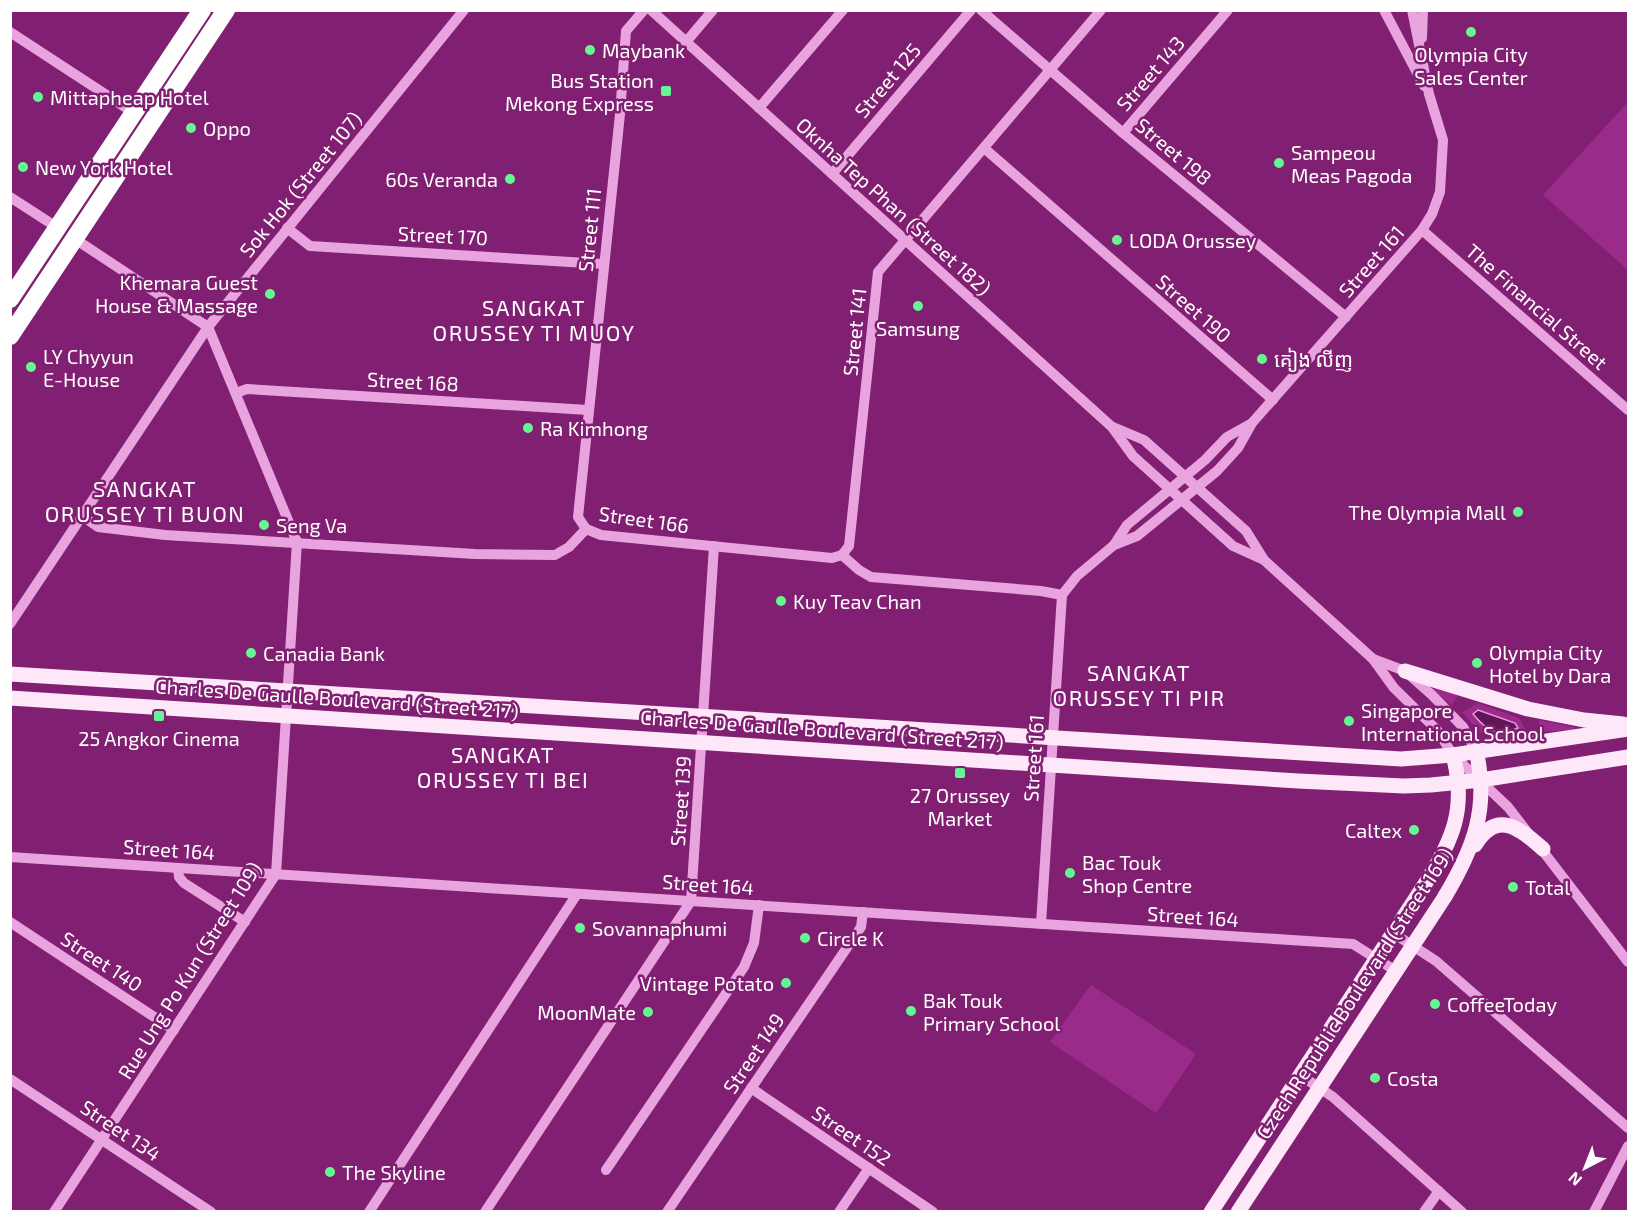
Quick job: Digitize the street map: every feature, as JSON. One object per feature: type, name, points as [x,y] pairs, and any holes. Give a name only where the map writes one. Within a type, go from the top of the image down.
[{"type":"highway","points":[[10,299],[202,10]]},
{"type":"highway","points":[[10,336],[226,10]]},
{"type":"main road","points":[[1404,671],[1528,709],[1629,727]]},
{"type":"main road","name":"Charles De Gaulle Boulevard (Street 217)","points":[[10,674],[1401,759],[1476,752],[1629,727]]},
{"type":"main road","name":"Charles De Gaulle Boulevard (Street 217)","points":[[10,698],[1404,786],[1459,783],[1629,757]]},
{"type":"main road","name":"Czech Republic Boulevard (Street 169)","points":[[1238,1212],[1444,898],[1467,858],[1479,820],[1481,780],[1476,752]]},
{"type":"main road","points":[[1298,781],[1300,753]]},
{"type":"main road","name":"Czech Republic Boulevard (Street 169)","points":[[1211,1212],[1446,849],[1458,815],[1459,783],[1453,755]]},
{"type":"main road","points":[[1467,858],[1483,833],[1502,825],[1512,826],[1522,831],[1543,849]]},
{"type":"street","name":"Sok Hok (Street 107)","points":[[10,624],[208,327],[464,10]]},
{"type":"street","name":"Street 111","points":[[586,529],[578,517],[620,114],[626,31],[644,10]]},
{"type":"street","name":"Oknha Tep Phan (Street 182)","points":[[651,10],[1112,427],[1133,456],[1169,490],[1233,546],[1264,560]]},
{"type":"street","points":[[686,42],[713,10]]},
{"type":"street","points":[[759,108],[843,10]]},
{"type":"street","name":"Street 125","points":[[832,174],[971,10]]},
{"type":"street","name":"Street 198","points":[[981,10],[1123,133],[1346,317]]},
{"type":"street","name":"Street 141","points":[[842,555],[849,546],[878,272],[1101,10]]},
{"type":"street","name":"Street 143","points":[[1123,133],[1227,10]]},
{"type":"street","name":"Street 161","points":[[1384,10],[1429,94]]},
{"type":"street","name":"Street 161","points":[[1114,545],[1137,536],[1217,471],[1238,448],[1252,423],[1422,230],[1432,214],[1440,192],[1443,140],[1429,94],[1412,10]]},
{"type":"street","points":[[1423,10],[1423,62]]},
{"type":"street","points":[[12,37],[134,113]]},
{"type":"street","name":"Street 190","points":[[984,148],[1273,400]]},
{"type":"street","points":[[10,197],[58,228]]},
{"type":"street","name":"Street 170","points":[[287,228],[310,246],[603,264]]},
{"type":"street","name":"The Financial Street","points":[[1422,230],[1629,410]]},
{"type":"street","points":[[75,239],[208,327]]},
{"type":"street","name":"Rue Ung Po Kun (Street 109)","points":[[54,1212],[276,874],[297,542],[208,327]]},
{"type":"street","name":"Street 168","points":[[236,393],[247,389],[588,410]]},
{"type":"street","name":"Street 161","points":[[1041,924],[1062,596],[1077,576],[1114,545],[1127,525],[1205,460],[1227,438],[1252,423]]},
{"type":"street","name":"Oknha Tep Phan (Street 182)","points":[[1112,427],[1144,440],[1197,487],[1246,531],[1264,560],[1373,659],[1394,688],[1437,730],[1453,755],[1508,807],[1629,962]]},
{"type":"street","name":"Street 166","points":[[82,516],[98,527],[165,535],[476,554],[555,555],[569,547],[586,529],[601,535],[832,558],[842,555]]},
{"type":"street","name":"Street 139","points":[[485,1212],[691,901],[714,546]]},
{"type":"street","points":[[842,555],[871,577],[1041,591],[1062,596]]},
{"type":"street","name":"Oknha Tep Phan (Street 182)","points":[[1373,659],[1404,671],[1453,716],[1469,737],[1476,752]]},
{"type":"street","name":"Street 164","points":[[10,857],[1353,944],[1396,971]]},
{"type":"street","points":[[178,868],[179,877],[184,883],[245,922]]},
{"type":"street","points":[[369,1212],[577,894]]},
{"type":"street","points":[[606,1170],[744,967],[754,942],[759,905]]},
{"type":"street","name":"Street 149","points":[[667,1212],[861,927],[863,912]]},
{"type":"street","name":"Street 140","points":[[10,922],[174,1030]]},
{"type":"street","points":[[1393,933],[1436,961],[1629,1128]]},
{"type":"street","points":[[1300,1075],[1333,1096],[1462,1212]]},
{"type":"street","name":"Street 134","points":[[10,1079],[211,1212]]},
{"type":"street","name":"Street 152","points":[[751,1088],[933,1212]]},
{"type":"street","points":[[1594,1212],[1629,1146]]},
{"type":"street","points":[[839,1212],[869,1168]]},
{"type":"street","points":[[1424,1212],[1439,1191]]},
{"type":"shaded area","points":[[1628,102],[1628,270],[1543,195]]},
{"type":"shaded area","points":[[1433,686],[1458,695],[1452,706],[1432,688]]},
{"type":"shaded area","points":[[1478,703],[1519,718],[1527,732],[1506,739],[1490,738],[1477,729],[1462,712]]},
{"type":"shaded area","points":[[1478,710],[1515,723],[1518,728],[1498,732],[1487,728],[1473,714]]},
{"type":"shaded area","points":[[1539,720],[1574,727],[1573,730],[1539,732]]},
{"type":"shaded area","points":[[1091,985],[1196,1054],[1156,1113],[1050,1042]]},
{"type":"place","name":"Olympia City Sales Center","points":[[1471,32]]},
{"type":"place","name":"Maybank","points":[[590,50]]},
{"type":"place","name":"Bus Station Mekong Express","points":[[666,91]]},
{"type":"place","name":"Mittapheap Hotel","points":[[38,97]]},
{"type":"place","name":"Oppo","points":[[191,128]]},
{"type":"place","name":"Sampeou Meas Pagoda","points":[[1279,163]]},
{"type":"place","name":"New York Hotel","points":[[23,167]]},
{"type":"place","name":"60s Veranda","points":[[510,179]]},
{"type":"place","name":"LODA Orussey","points":[[1117,240]]},
{"type":"place","name":"Khemara Guest House & Massage","points":[[270,294]]},
{"type":"place","name":"Samsung","points":[[918,306]]},
{"type":"place","name":"គៀង លីញ","points":[[1262,359]]},
{"type":"place","name":"LY Chyyun E-House","points":[[31,367]]},
{"type":"place","name":"Ra Kimhong","points":[[528,428]]},
{"type":"place","name":"The Olympia Mall","points":[[1518,512]]},
{"type":"place","name":"Seng Va","points":[[264,525]]},
{"type":"place","name":"Kuy Teav Chan","points":[[781,601]]},
{"type":"place","name":"Canadia Bank","points":[[251,653]]},
{"type":"place","name":"Olympia City Hotel by Dara","points":[[1477,663]]},
{"type":"place","name":"25 Angkor Cinema","points":[[159,716]]},
{"type":"place","name":"Singapore International School","points":[[1349,721]]},
{"type":"place","name":"27 Orussey Market","points":[[960,773]]},
{"type":"place","name":"Caltex","points":[[1414,830]]},
{"type":"place","name":"Bac Touk Shop Centre","points":[[1070,873]]},
{"type":"place","name":"Total","points":[[1513,887]]},
{"type":"place","name":"Sovannaphumi","points":[[580,928]]},
{"type":"place","name":"Circle K","points":[[805,938]]},
{"type":"place","name":"Vintage Potato","points":[[786,983]]},
{"type":"place","name":"CoffeeToday","points":[[1435,1004]]},
{"type":"place","name":"Bak Touk Primary School","points":[[911,1011]]},
{"type":"place","name":"MoonMate","points":[[648,1012]]},
{"type":"place","name":"Costa","points":[[1375,1078]]},
{"type":"place","name":"The Skyline","points":[[330,1172]]},
{"type":"district","name":"SANGKAT ORUSSEY TI MUOY","points":[[534,320]]},
{"type":"district","name":"SANGKAT ORUSSEY TI BUON","points":[[145,500]]},
{"type":"district","name":"SANGKAT ORUSSEY TI PIR","points":[[1139,684]]},
{"type":"district","name":"SANGKAT ORUSSEY TI BEI","points":[[503,766]]}]
